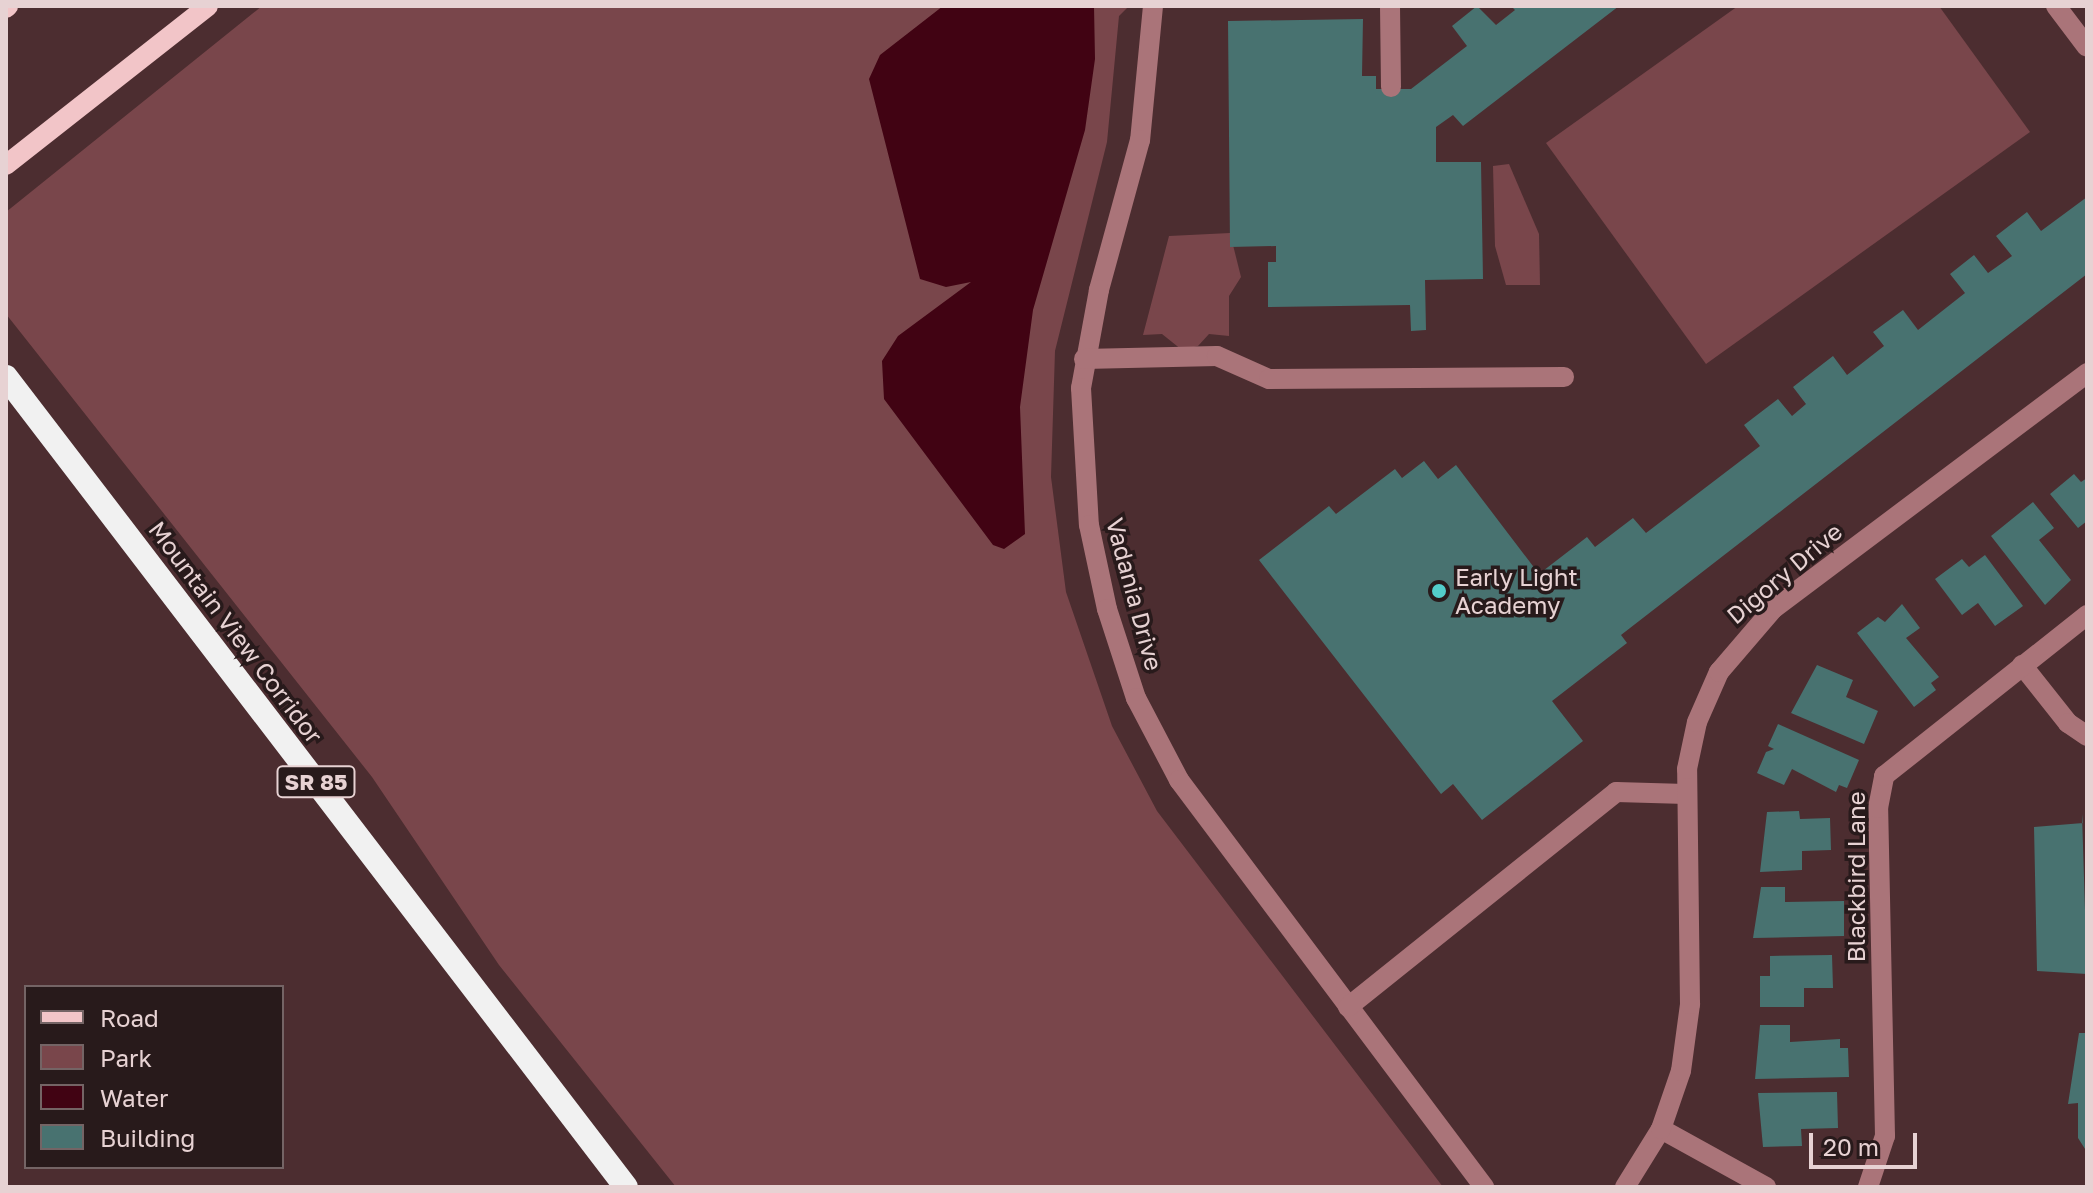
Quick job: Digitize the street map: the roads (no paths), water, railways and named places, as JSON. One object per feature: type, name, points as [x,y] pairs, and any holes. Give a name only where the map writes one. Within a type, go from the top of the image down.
[{"type":"highway","name":"Mountain View Corridor","points":[[6,377],[626,1187]]},
{"type":"main road","points":[[6,165],[208,6]]},
{"type":"street","name":"Vadania Drive","points":[[1153,6],[1140,140],[1084,359],[1080,418],[1089,525],[1107,609],[1136,698],[1204,818],[1484,1187]]},
{"type":"street","points":[[1390,6],[1391,87]]},
{"type":"street","points":[[2056,6],[2087,47]]},
{"type":"street","points":[[1084,359],[1217,356],[1269,379],[1564,377]]},
{"type":"street","name":"Digory Drive","points":[[1625,1187],[1661,1129],[1681,1071],[1690,1004],[1686,794],[1691,744],[1705,703],[1755,626],[2087,373]]},
{"type":"street","name":"Blackbird Lane","points":[[1868,1187],[1885,1136],[1880,786],[1897,759],[2087,615]]},
{"type":"street","points":[[2022,665],[2068,723],[2087,736]]},
{"type":"street","points":[[1348,1007],[1616,792],[1686,794]]},
{"type":"street","points":[[1661,1129],[1766,1187]]},
{"type":"water","points":[[943,6],[1094,6],[1095,59],[1085,130],[1033,310],[1020,407],[1025,534],[1004,549],[993,545],[884,399],[882,361],[898,336],[971,282],[946,287],[920,279],[869,79],[880,55]]},
{"type":"place","name":"Early Light Academy","points":[[1439,591]]}]
